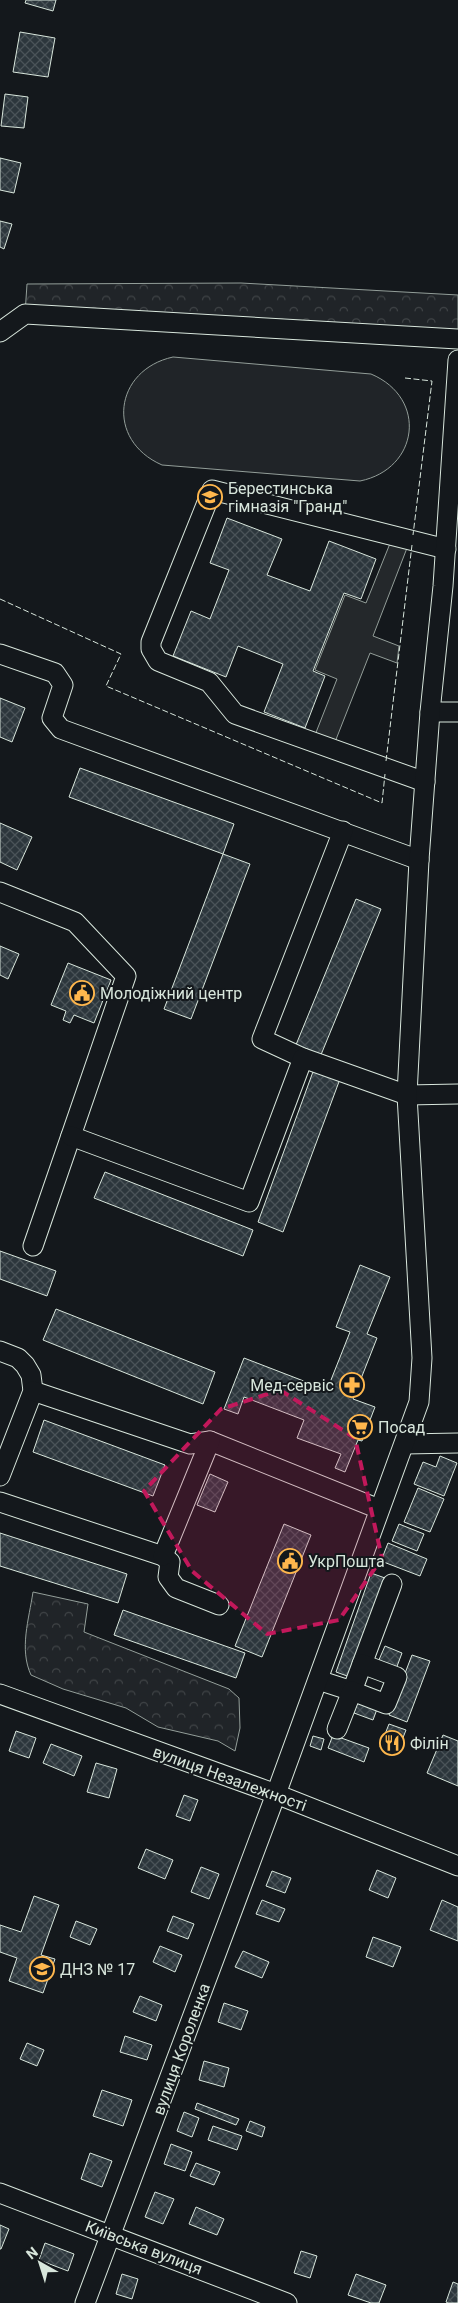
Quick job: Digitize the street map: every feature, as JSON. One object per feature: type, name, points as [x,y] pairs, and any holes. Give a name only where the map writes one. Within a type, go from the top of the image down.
[{"type":"street","points":[[0,332],[24,314],[458,339]]},
{"type":"street","name":"вулиця Короленка","points":[[85,2303],[276,1794],[379,1509],[405,1444],[418,1402],[422,1358],[407,1095],[419,860],[430,712],[451,586],[446,549],[458,360]]},
{"type":"street","points":[[425,782],[234,714],[209,682],[158,661],[151,649],[152,642],[212,490],[446,549]]},
{"type":"street","points":[[0,654],[55,673],[63,684],[52,718],[61,729],[343,830],[419,860]]},
{"type":"street","points":[[430,712],[458,712]]},
{"type":"street","points":[[343,830],[262,1039],[303,1058],[407,1095],[458,1094]]},
{"type":"street","points":[[0,892],[74,922],[126,976],[33,1246]]},
{"type":"street","points":[[71,1136],[249,1202],[303,1058]]},
{"type":"street","points":[[0,1351],[18,1358],[26,1365],[31,1375],[33,1391],[0,1476]]},
{"type":"street","points":[[33,1391],[190,1444],[210,1441],[379,1509]]},
{"type":"street","points":[[163,1556],[210,1441]]},
{"type":"street","points":[[405,1444],[458,1443]]},
{"type":"street","points":[[0,1502],[163,1556],[170,1562],[168,1577],[176,1588],[219,1605]]},
{"type":"street","points":[[337,1729],[392,1584]]},
{"type":"street","points":[[318,1680],[386,1704],[397,1677],[362,1664]]},
{"type":"street","name":"вулиця Незалежності","points":[[0,1694],[276,1794],[458,1866]]},
{"type":"street","name":"Київська вулиця","points":[[0,2193],[287,2303]]},
{"type":"highlighted area","points":[[280,1390],[355,1438],[382,1558],[339,1620],[267,1634],[192,1571],[144,1491],[221,1409]]},
{"type":"green space","points":[[241,283],[458,295],[458,339],[25,314],[27,284]]},
{"type":"green space","points":[[173,357],[371,374],[389,385],[402,399],[408,415],[409,432],[404,448],[395,463],[380,474],[360,481],[162,465],[144,454],[131,439],[125,423],[124,406],[129,390],[138,376],[153,364]]},
{"type":"green space","points":[[33,1592],[88,1604],[84,1632],[229,1689],[239,1698],[240,1728],[235,1751],[218,1741],[158,1727],[126,1708],[63,1689],[31,1675],[27,1665],[25,1644]]},
{"type":"shaded area","points":[[391,541],[407,548],[373,636],[399,646],[397,663],[370,653],[335,742],[315,735],[337,679],[315,670],[345,595],[366,603]]},
{"type":"building","points":[[26,0],[56,0],[53,11],[25,3]]},
{"type":"building","points":[[20,32],[55,38],[48,77],[13,72]]},
{"type":"building","points":[[5,94],[28,97],[24,128],[1,126]]},
{"type":"building","points":[[0,158],[21,163],[14,193],[0,190]]},
{"type":"building","points":[[0,221],[12,224],[4,249],[0,247]]},
{"type":"building","points":[[227,518],[282,539],[267,575],[310,591],[329,541],[376,559],[361,599],[344,593],[313,671],[325,676],[305,728],[264,712],[283,664],[238,646],[226,677],[173,656],[191,611],[210,619],[229,570],[210,563]]},
{"type":"building","points":[[0,698],[25,708],[12,742],[0,737]]},
{"type":"building","points":[[80,768],[234,824],[223,854],[69,797]]},
{"type":"building","points":[[0,823],[32,837],[17,870],[0,862]]},
{"type":"building","points":[[223,854],[250,864],[191,1019],[164,1009]]},
{"type":"building","points":[[356,899],[381,909],[318,1062],[293,1052]]},
{"type":"building","points":[[0,946],[19,954],[8,979],[0,975]]},
{"type":"building","points":[[68,963],[111,980],[94,1023],[74,1015],[70,1023],[63,1020],[66,1011],[51,1005]]},
{"type":"building","points":[[314,1069],[340,1079],[283,1232],[258,1222]]},
{"type":"building","points":[[105,1172],[253,1230],[243,1256],[94,1198]]},
{"type":"building","points":[[0,1251],[56,1271],[47,1296],[0,1279]]},
{"type":"building","points":[[360,1265],[390,1277],[367,1334],[377,1338],[353,1399],[375,1407],[362,1441],[358,1440],[345,1472],[335,1468],[341,1454],[297,1438],[304,1420],[244,1397],[238,1414],[224,1409],[244,1358],[327,1390],[350,1332],[336,1327]]},
{"type":"building","points":[[56,1309],[215,1372],[203,1404],[43,1340]]},
{"type":"building","points":[[44,1420],[165,1465],[153,1496],[33,1452]]},
{"type":"building","points":[[440,1456],[457,1463],[444,1496],[414,1484],[423,1462],[436,1467]]},
{"type":"building","points":[[210,1474],[228,1482],[215,1512],[197,1505]]},
{"type":"building","points":[[418,1488],[444,1499],[430,1532],[404,1522]]},
{"type":"building","points":[[284,1524],[311,1535],[262,1657],[235,1646]]},
{"type":"building","points":[[399,1524],[424,1534],[417,1551],[392,1541]]},
{"type":"building","points":[[0,1533],[127,1574],[118,1603],[0,1566]]},
{"type":"building","points":[[388,1543],[427,1559],[420,1576],[381,1561]]},
{"type":"building","points":[[371,1573],[385,1578],[350,1677],[336,1672]]},
{"type":"building","points":[[123,1610],[245,1653],[236,1678],[114,1635]]},
{"type":"building","points":[[385,1646],[402,1653],[396,1669],[378,1662]]},
{"type":"building","points":[[412,1655],[430,1661],[407,1722],[389,1715]]},
{"type":"building","points":[[358,1701],[377,1709],[373,1720],[354,1713]]},
{"type":"building","points":[[389,1724],[406,1730],[397,1753],[380,1747]]},
{"type":"building","points":[[16,1731],[36,1738],[29,1758],[9,1751]]},
{"type":"building","points":[[333,1735],[369,1748],[364,1762],[328,1748]]},
{"type":"building","points":[[443,1735],[458,1741],[458,1786],[427,1773]]},
{"type":"building","points":[[313,1736],[324,1739],[321,1750],[310,1746]]},
{"type":"building","points":[[51,1744],[82,1756],[74,1776],[43,1763]]},
{"type":"building","points":[[96,1763],[117,1769],[109,1798],[87,1792]]},
{"type":"building","points":[[184,1795],[198,1800],[190,1821],[176,1816]]},
{"type":"building","points":[[146,1849],[173,1860],[165,1879],[138,1868]]},
{"type":"building","points":[[201,1867],[219,1874],[209,1899],[191,1892]]},
{"type":"building","points":[[377,1870],[396,1878],[388,1898],[369,1890]]},
{"type":"building","points":[[272,1871],[291,1878],[285,1893],[266,1886]]},
{"type":"building","points":[[34,1896],[59,1905],[41,1955],[55,1959],[43,1993],[9,1981],[17,1958],[0,1952],[0,1925],[21,1932]]},
{"type":"building","points":[[262,1900],[285,1909],[279,1922],[256,1914]]},
{"type":"building","points":[[442,1900],[458,1907],[458,1941],[430,1930]]},
{"type":"building","points":[[173,1916],[194,1924],[188,1939],[167,1931]]},
{"type":"building","points":[[76,1921],[97,1929],[90,1945],[70,1937]]},
{"type":"building","points":[[373,1937],[401,1947],[393,1967],[366,1957]]},
{"type":"building","points":[[160,1946],[182,1955],[175,1972],[153,1962]]},
{"type":"building","points":[[243,1951],[269,1962],[262,1978],[235,1967]]},
{"type":"building","points":[[140,1996],[162,2005],[156,2021],[133,2012]]},
{"type":"building","points":[[224,2003],[248,2011],[241,2030],[218,2022]]},
{"type":"building","points":[[125,2036],[152,2045],[147,2060],[120,2052]]},
{"type":"building","points":[[27,2043],[44,2050],[37,2066],[20,2059]]},
{"type":"building","points":[[204,2061],[229,2068],[224,2087],[199,2080]]},
{"type":"building","points":[[102,2090],[132,2100],[123,2126],[93,2116]]},
{"type":"building","points":[[197,2103],[239,2119],[236,2125],[195,2109]]},
{"type":"building","points":[[184,2112],[199,2118],[192,2137],[177,2131]]},
{"type":"building","points":[[250,2121],[265,2127],[262,2137],[246,2131]]},
{"type":"building","points":[[213,2126],[242,2136],[237,2150],[208,2140]]},
{"type":"building","points":[[171,2144],[192,2152],[185,2171],[164,2164]]},
{"type":"building","points":[[90,2153],[112,2161],[102,2187],[81,2179]]},
{"type":"building","points":[[196,2163],[220,2172],[214,2185],[190,2176]]},
{"type":"building","points":[[155,2192],[174,2199],[163,2224],[145,2217]]},
{"type":"building","points":[[196,2207],[224,2219],[217,2235],[189,2224]]},
{"type":"building","points":[[0,2225],[9,2229],[1,2249],[0,2249]]},
{"type":"building","points":[[45,2243],[74,2254],[68,2271],[39,2260]]},
{"type":"building","points":[[301,2251],[317,2256],[310,2278],[294,2273]]},
{"type":"building","points":[[122,2274],[138,2279],[132,2299],[116,2294]]},
{"type":"building","points":[[356,2274],[386,2285],[379,2303],[371,2303],[348,2295]]},
{"type":"building","points":[[453,2282],[458,2284],[458,2303],[448,2303],[446,2302]]},
{"type":"fence","points":[[405,378],[432,381],[413,535]]},
{"type":"fence","points":[[386,761],[412,545]]},
{"type":"fence","points":[[0,599],[121,654],[106,686],[382,803],[385,774]]},
{"type":"place","name":"Берестинська гімназія \"Гранд\"","points":[[210,497]]},
{"type":"place","name":"Молодіжний центр","points":[[82,993]]},
{"type":"place","name":"Мед-сервіс","points":[[352,1385]]},
{"type":"place","name":"Посад","points":[[360,1427]]},
{"type":"place","name":"УкрПошта","points":[[290,1561]]},
{"type":"place","name":"Філін","points":[[392,1743]]},
{"type":"place","name":"ДНЗ № 17","points":[[42,1969]]}]
